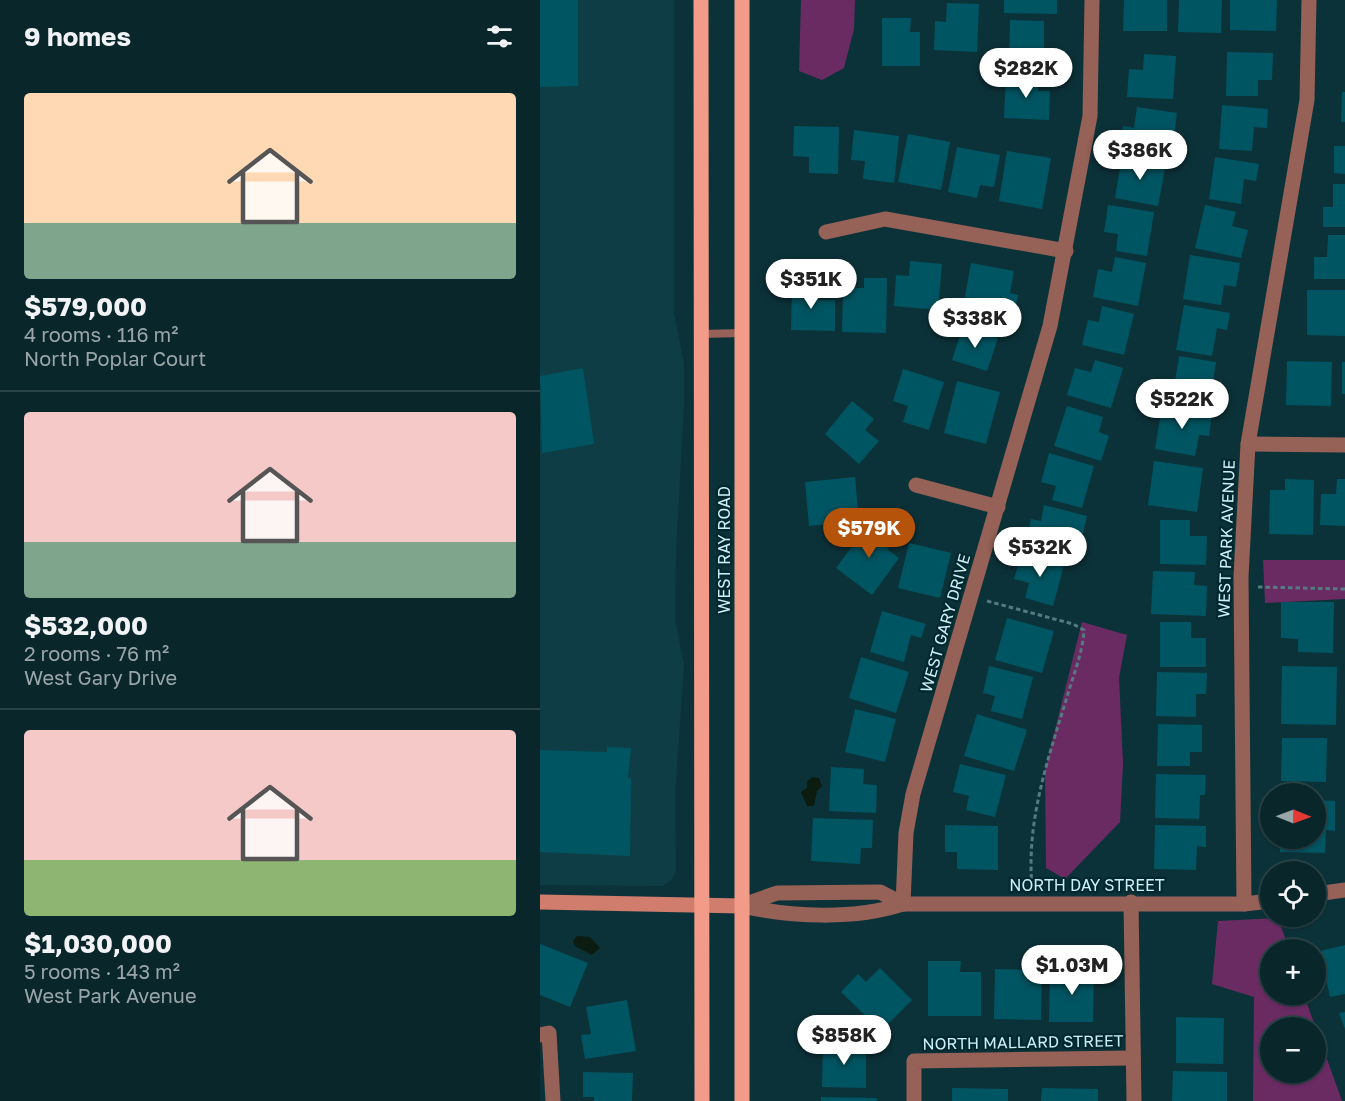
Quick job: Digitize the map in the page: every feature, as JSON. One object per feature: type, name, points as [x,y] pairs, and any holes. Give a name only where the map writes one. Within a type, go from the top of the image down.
[{"type":"main road","name":"WEST RAY ROAD","points":[[701,0],[702,1101]]},
{"type":"main road","name":"WEST RAY ROAD","points":[[742,0],[742,1101]]},
{"type":"street","name":"WEST GARY DRIVE","points":[[903,904],[906,833],[911,803],[1050,326],[1066,252],[1090,116],[1092,0]]},
{"type":"street","name":"WEST PARK AVENUE","points":[[1244,904],[1241,589],[1248,444],[1307,100],[1309,0]]},
{"type":"street","points":[[826,232],[885,219],[1066,252]]},
{"type":"street","points":[[1248,444],[1345,445]]},
{"type":"street","points":[[916,485],[998,507]]},
{"type":"street","points":[[1326,893],[1345,890]]},
{"type":"street","name":"NORTH DAY STREET","points":[[540,902],[742,906],[777,893],[869,892],[880,892],[903,904],[1131,902],[1244,904],[1260,902]]},
{"type":"street","points":[[1131,902],[1134,1101]]},
{"type":"street","points":[[545,1034],[553,1101]]},
{"type":"street","name":"NORTH MALLARD STREET","points":[[914,1101],[914,1061],[1133,1058]]},
{"type":"lane","points":[[701,333],[743,333]]},
{"type":"path","points":[[1241,589],[1259,587],[1345,589]]},
{"type":"path","points":[[972,595],[1073,624],[1084,630],[1079,656],[1045,770],[1032,832],[1030,853],[1034,903]]},
{"type":"shaded area","points":[[540,0],[674,0],[674,314],[684,364],[675,620],[684,664],[675,795],[676,869],[673,878],[663,886],[540,885]]},
{"type":"shaded area","points":[[801,0],[855,0],[854,29],[844,68],[822,80],[799,71]]},
{"type":"shaded area","points":[[1263,560],[1345,560],[1345,599],[1265,603]]},
{"type":"shaded area","points":[[1082,622],[1127,635],[1119,678],[1123,763],[1120,822],[1065,879],[1046,868],[1045,770]]},
{"type":"shaded area","points":[[813,777],[819,778],[822,786],[817,791],[814,806],[807,806],[801,792],[807,788],[807,781]]},
{"type":"shaded area","points":[[1260,919],[1260,927],[1281,927],[1285,939],[1260,939],[1260,1005],[1308,1005],[1312,1017],[1260,1017],[1260,1083],[1326,1083],[1326,1056],[1342,1101],[1253,1101],[1254,997],[1212,984],[1218,921]]},
{"type":"shaded area","points":[[577,936],[590,937],[600,948],[592,955],[575,946],[573,941]]},
{"type":"building","points":[[540,0],[578,0],[578,86],[540,87]]},
{"type":"building","points":[[1004,0],[1057,0],[1057,14],[1004,13]]},
{"type":"building","points":[[1124,0],[1167,0],[1167,31],[1123,31]]},
{"type":"building","points":[[1179,0],[1222,0],[1221,33],[1178,32]]},
{"type":"building","points":[[1230,0],[1277,0],[1276,31],[1230,30]]},
{"type":"building","points":[[947,3],[979,4],[977,52],[934,50],[935,21],[946,22]]},
{"type":"building","points":[[882,18],[911,18],[910,32],[920,32],[920,66],[882,66]]},
{"type":"building","points":[[1010,20],[1044,21],[1044,66],[1009,65]]},
{"type":"building","points":[[1227,52],[1273,53],[1272,80],[1258,80],[1258,96],[1226,96]]},
{"type":"building","points":[[1144,54],[1176,56],[1173,99],[1127,97],[1129,69],[1143,70]]},
{"type":"building","points":[[1006,75],[1039,76],[1038,91],[1050,91],[1049,120],[1004,118]]},
{"type":"building","points":[[1342,92],[1345,92],[1345,122],[1341,122]]},
{"type":"building","points":[[1222,105],[1268,109],[1267,128],[1254,127],[1252,151],[1219,149]]},
{"type":"building","points":[[1137,107],[1177,113],[1171,156],[1120,148],[1123,126],[1134,128]]},
{"type":"building","points":[[794,126],[839,127],[838,174],[809,173],[809,157],[793,156]]},
{"type":"building","points":[[854,130],[899,136],[894,183],[863,179],[865,161],[851,160]]},
{"type":"building","points":[[908,134],[950,142],[941,190],[898,182]]},
{"type":"building","points":[[1334,146],[1345,146],[1345,174],[1334,173]]},
{"type":"building","points":[[957,147],[1000,155],[994,187],[980,185],[977,198],[948,192]]},
{"type":"building","points":[[1007,151],[1051,158],[1042,209],[999,201]]},
{"type":"building","points":[[1122,156],[1166,164],[1158,206],[1115,198]]},
{"type":"building","points":[[1215,157],[1259,164],[1256,181],[1244,179],[1241,204],[1209,199]]},
{"type":"building","points":[[1333,184],[1345,184],[1345,227],[1323,227],[1323,207],[1333,207]]},
{"type":"building","points":[[1108,205],[1154,212],[1147,256],[1116,251],[1118,234],[1104,232]]},
{"type":"building","points":[[1205,205],[1236,212],[1232,226],[1248,230],[1241,258],[1195,248]]},
{"type":"building","points":[[1328,235],[1345,235],[1345,279],[1314,279],[1314,257],[1327,257]]},
{"type":"building","points":[[1190,255],[1240,263],[1236,287],[1224,285],[1221,305],[1183,299]]},
{"type":"building","points":[[1115,257],[1146,263],[1138,306],[1093,297],[1098,269],[1112,272]]},
{"type":"building","points":[[910,261],[942,264],[938,310],[894,306],[896,275],[909,276]]},
{"type":"building","points":[[971,263],[1014,271],[1010,293],[1018,295],[1014,316],[963,307]]},
{"type":"building","points":[[864,278],[887,278],[886,333],[842,332],[843,288],[864,288]]},
{"type":"building","points":[[792,284],[820,285],[820,300],[835,300],[835,331],[791,330]]},
{"type":"building","points":[[1307,290],[1345,290],[1345,336],[1307,335]]},
{"type":"building","points":[[1184,305],[1230,313],[1227,330],[1217,328],[1212,356],[1176,350]]},
{"type":"building","points":[[1102,306],[1134,314],[1124,355],[1082,345],[1088,320],[1099,322]]},
{"type":"building","points":[[963,326],[998,338],[987,371],[952,360]]},
{"type":"building","points":[[1179,356],[1216,362],[1209,407],[1172,401]]},
{"type":"building","points":[[1095,360],[1123,368],[1111,408],[1067,395],[1075,368],[1091,372]]},
{"type":"building","points":[[1287,361],[1332,362],[1331,406],[1286,405]]},
{"type":"building","points":[[1342,362],[1345,362],[1345,394],[1342,394]]},
{"type":"building","points":[[583,368],[594,444],[542,453],[540,376]]},
{"type":"building","points":[[903,369],[944,382],[929,430],[903,422],[908,406],[893,401]]},
{"type":"building","points":[[957,381],[1000,392],[986,444],[944,433]]},
{"type":"building","points":[[852,401],[874,419],[865,430],[879,441],[859,464],[825,434]]},
{"type":"building","points":[[1067,406],[1103,417],[1099,432],[1109,436],[1101,461],[1054,446]]},
{"type":"building","points":[[1162,406],[1212,414],[1209,436],[1199,435],[1195,456],[1155,449]]},
{"type":"building","points":[[1049,453],[1094,466],[1082,508],[1052,500],[1056,486],[1041,482]]},
{"type":"building","points":[[1154,461],[1203,468],[1197,512],[1148,505]]},
{"type":"building","points":[[855,477],[859,521],[809,526],[805,482]]},
{"type":"building","points":[[1285,479],[1314,480],[1313,535],[1269,534],[1270,490],[1285,490]]},
{"type":"building","points":[[1337,479],[1345,479],[1345,526],[1320,525],[1321,494],[1336,494]]},
{"type":"building","points":[[1044,505],[1087,516],[1077,559],[1024,546],[1031,519],[1041,521]]},
{"type":"building","points":[[1160,520],[1190,520],[1190,536],[1207,536],[1206,565],[1160,564]]},
{"type":"building","points":[[870,522],[894,540],[887,549],[899,558],[872,595],[836,568]]},
{"type":"building","points":[[909,543],[951,553],[940,598],[898,588]]},
{"type":"building","points":[[1022,552],[1064,565],[1053,606],[1025,598],[1029,583],[1014,579]]},
{"type":"building","points":[[1153,571],[1195,572],[1194,585],[1207,586],[1206,616],[1151,614]]},
{"type":"building","points":[[1281,602],[1334,602],[1333,653],[1298,652],[1298,639],[1281,638]]},
{"type":"building","points":[[882,611],[926,624],[921,638],[911,635],[904,662],[870,652]]},
{"type":"building","points":[[1007,618],[1054,631],[1042,673],[995,660]]},
{"type":"building","points":[[1160,622],[1191,622],[1191,638],[1206,638],[1206,667],[1160,667]]},
{"type":"building","points":[[861,657],[909,672],[896,713],[849,698]]},
{"type":"building","points":[[989,666],[1033,677],[1022,719],[991,711],[995,696],[983,693]]},
{"type":"building","points":[[1282,666],[1337,667],[1336,725],[1281,724]]},
{"type":"building","points":[[1157,672],[1207,673],[1206,694],[1196,694],[1196,717],[1156,716]]},
{"type":"building","points":[[855,709],[896,719],[885,762],[845,752]]},
{"type":"building","points":[[977,714],[1027,730],[1014,771],[964,756]]},
{"type":"building","points":[[1158,724],[1202,725],[1202,752],[1190,752],[1190,766],[1157,766]]},
{"type":"building","points":[[1282,738],[1327,738],[1326,782],[1281,781]]},
{"type":"building","points":[[607,747],[631,748],[628,778],[631,778],[630,856],[540,852],[540,750],[607,752]]},
{"type":"building","points":[[960,764],[1006,775],[995,817],[966,810],[969,796],[953,792]]},
{"type":"building","points":[[831,767],[864,769],[863,784],[877,785],[876,813],[829,811]]},
{"type":"building","points":[[1156,774],[1206,775],[1205,795],[1200,795],[1199,819],[1155,818]]},
{"type":"building","points":[[1326,801],[1335,801],[1335,831],[1326,830]]},
{"type":"building","points":[[813,818],[873,820],[872,848],[861,848],[860,864],[811,861]]},
{"type":"building","points":[[945,825],[998,826],[998,870],[957,869],[957,852],[945,852]]},
{"type":"building","points":[[1155,825],[1206,826],[1206,847],[1197,846],[1196,870],[1154,869]]},
{"type":"building","points":[[1280,849],[1325,849],[1325,853],[1280,852]]},
{"type":"building","points":[[540,944],[588,963],[570,1007],[540,995]]},
{"type":"building","points":[[1345,945],[1345,994],[1330,997],[1326,979],[1326,950]]},
{"type":"building","points":[[928,961],[961,961],[960,972],[981,972],[981,1016],[928,1016]]},
{"type":"building","points":[[880,968],[912,1000],[881,1031],[841,992],[858,974],[866,982]]},
{"type":"building","points":[[995,969],[1042,970],[1041,1020],[994,1019]]},
{"type":"building","points":[[1050,970],[1094,970],[1093,1022],[1049,1022]]},
{"type":"building","points":[[627,1000],[636,1051],[585,1059],[581,1035],[591,1034],[586,1007]]},
{"type":"building","points":[[1345,1012],[1345,1029],[1339,1013]]},
{"type":"building","points":[[1176,1017],[1224,1018],[1223,1064],[1176,1063]]},
{"type":"building","points":[[823,1043],[866,1044],[866,1088],[822,1087]]},
{"type":"building","points":[[1173,1071],[1227,1072],[1227,1101],[1172,1101]]},
{"type":"building","points":[[583,1072],[633,1073],[632,1101],[594,1101],[594,1097],[583,1097]]},
{"type":"building","points":[[952,1088],[1008,1089],[1008,1101],[952,1101]]},
{"type":"building","points":[[1042,1088],[1098,1089],[1098,1101],[1041,1101]]},
{"type":"building","points":[[821,1097],[877,1098],[877,1101],[821,1101]]}]
